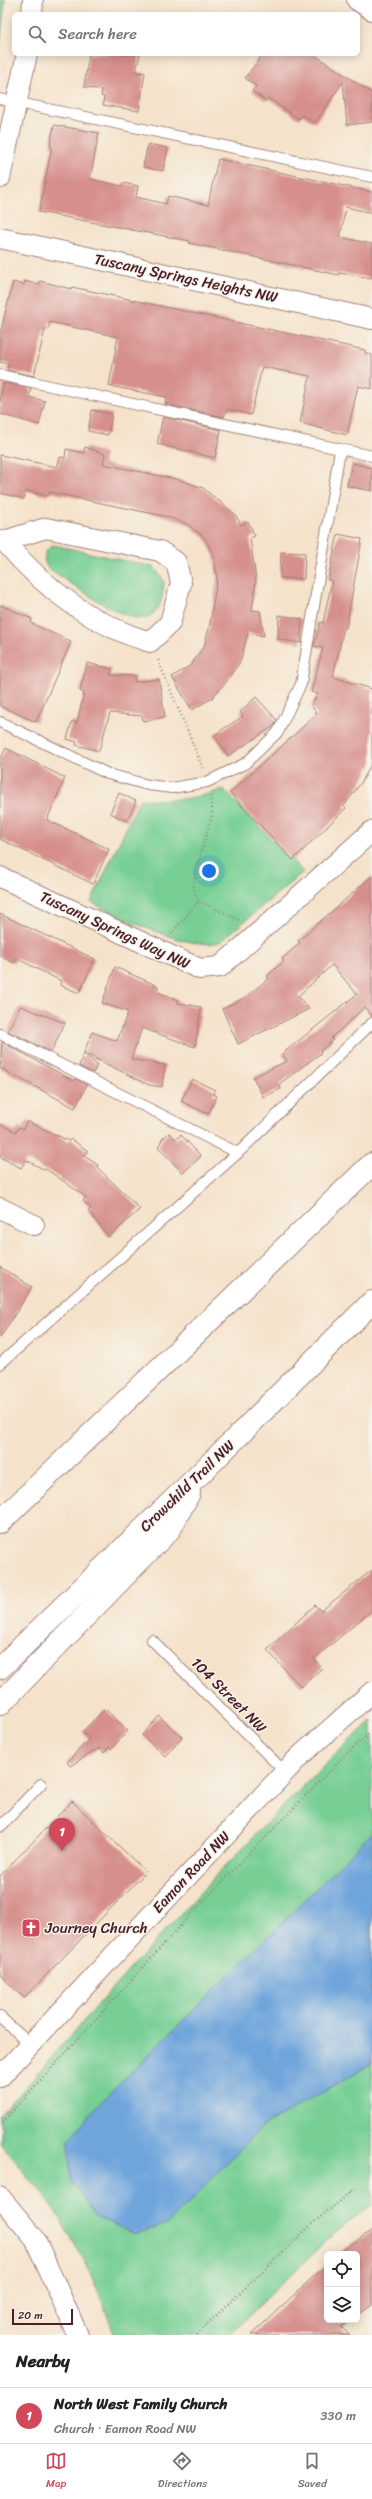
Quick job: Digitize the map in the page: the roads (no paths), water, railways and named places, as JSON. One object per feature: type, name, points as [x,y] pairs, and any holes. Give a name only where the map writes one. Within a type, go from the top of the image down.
[{"type":"highway","points":[[0,1522],[372,1164]]},
{"type":"highway","name":"Crowchild Trail NW","points":[[0,1668],[198,1476],[372,1302]]},
{"type":"highway","points":[[0,1704],[170,1529],[198,1476]]},
{"type":"street","points":[[32,12],[33,0]]},
{"type":"street","points":[[357,0],[372,10]]},
{"type":"street","points":[[0,178],[9,100],[26,56]]},
{"type":"street","name":"Tuscany Springs Heights NW","points":[[0,238],[372,319]]},
{"type":"street","points":[[46,528],[160,551],[176,562],[181,583],[170,623],[150,642],[126,635],[70,604],[29,571],[2,540],[46,528]]},
{"type":"street","name":"Tuscany Springs Way NW","points":[[0,877],[200,969],[220,968],[372,831]]},
{"type":"street","points":[[0,1208],[34,1225]]},
{"type":"street","name":"Eamon Road NW","points":[[0,2077],[285,1772],[372,1692]]},
{"type":"street","points":[[0,2196],[35,2239],[78,2335]]},
{"type":"lane","points":[[9,100],[372,177]]},
{"type":"lane","points":[[0,374],[372,456]]},
{"type":"lane","points":[[0,722],[108,774],[172,788],[208,782],[246,763],[278,732],[300,684],[340,450]]},
{"type":"lane","points":[[0,1364],[238,1153],[372,1023]]},
{"type":"lane","points":[[0,1034],[238,1153]]},
{"type":"lane","name":"104 Street NW","points":[[152,1640],[285,1772]]},
{"type":"lane","points":[[0,1827],[41,1784]]},
{"type":"lane","points":[[0,2017],[30,2044]]},
{"type":"water","points":[[372,1833],[372,2063],[261,2128],[167,2224],[133,2234],[95,2215],[71,2181],[68,2142],[92,2111]]},
{"type":"place","name":"North West Family Church","points":[[62,1851]]},
{"type":"place","name":"Journey Church","points":[[31,1928]]}]
